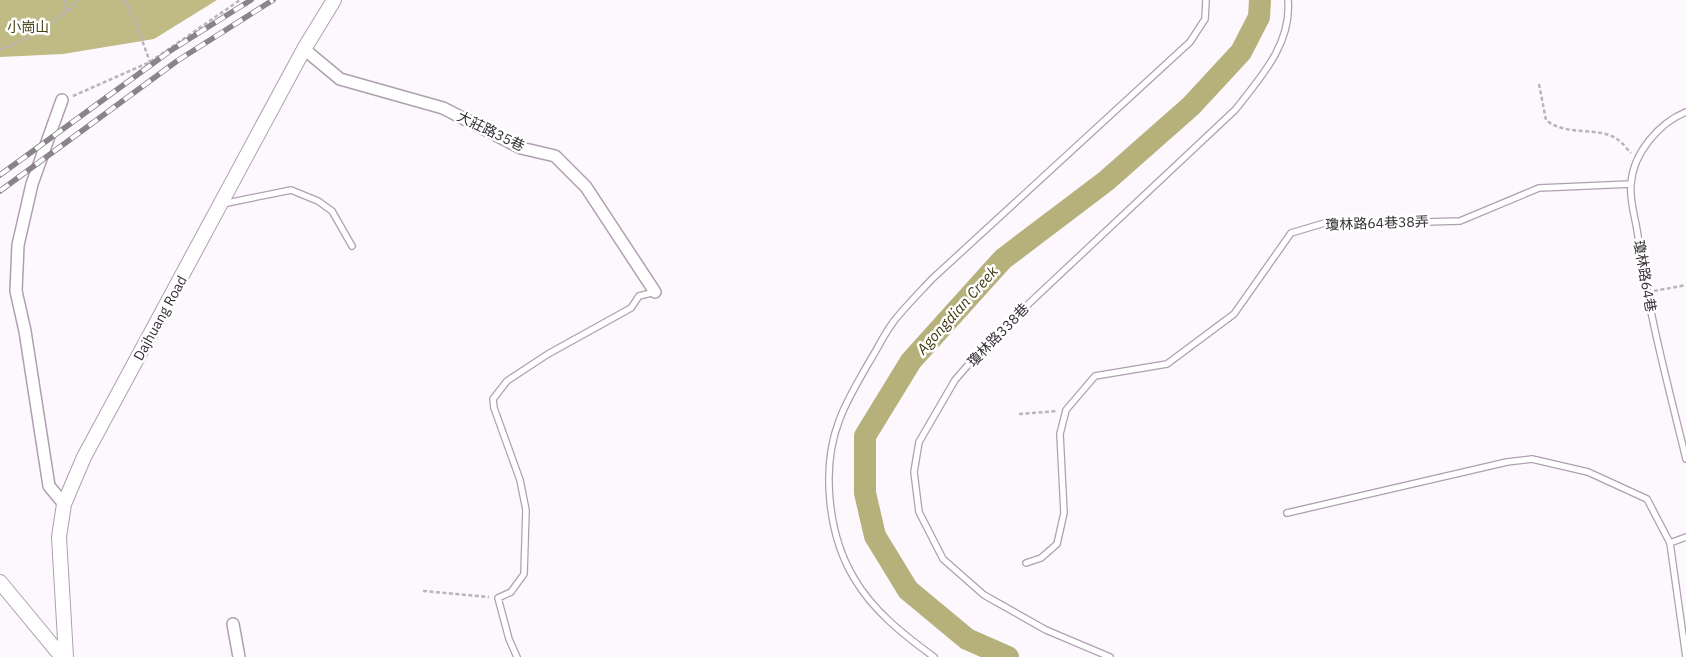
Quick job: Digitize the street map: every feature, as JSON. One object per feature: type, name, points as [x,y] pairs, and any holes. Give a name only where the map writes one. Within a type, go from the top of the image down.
[{"type":"street","name":"Dajhuang Road","points":[[66,657],[59,538],[64,504],[84,457],[222,204],[304,48],[334,0]]},
{"type":"street","name":"大莊路35巷","points":[[304,48],[340,79],[444,108],[521,148],[555,156],[586,187],[655,292]]},
{"type":"street","points":[[62,100],[32,184],[18,245],[16,292],[25,331],[49,486],[64,504]]},
{"type":"street","points":[[0,582],[62,657]]},
{"type":"street","points":[[233,624],[240,657]]},
{"type":"lane","points":[[934,657],[904,635],[874,606],[853,578],[841,547],[829,502],[830,462],[838,421],[861,376],[893,322],[932,280],[1190,42],[1205,18],[1206,0]]},
{"type":"lane","name":"瓊林路338巷","points":[[1110,657],[1046,630],[984,595],[943,559],[919,512],[914,472],[919,442],[956,380],[989,341],[1235,110],[1264,73],[1283,41],[1288,0]]},
{"type":"lane","name":"瓊林路64巷","points":[[1686,112],[1671,118],[1652,137],[1637,160],[1631,184],[1646,292],[1686,459]]},
{"type":"lane","name":"瓊林路64巷38弄","points":[[1026,563],[1041,558],[1057,544],[1064,513],[1060,434],[1066,410],[1095,376],[1167,364],[1234,314],[1291,233],[1328,222],[1356,224],[1460,221],[1539,188],[1631,184]]},
{"type":"lane","points":[[222,204],[291,190],[318,201],[332,211],[352,246]]},
{"type":"lane","points":[[517,657],[509,639],[498,598],[511,592],[524,574],[526,510],[520,480],[494,408],[493,399],[507,381],[548,354],[631,308],[639,296],[655,292]]},
{"type":"lane","points":[[1287,513],[1507,462],[1532,459],[1588,472],[1647,499],[1670,543],[1686,657]]},
{"type":"lane","points":[[1670,543],[1686,537]]},
{"type":"path","points":[[64,0],[67,11]]},
{"type":"path","points":[[0,49],[11,47],[67,11],[78,0]]},
{"type":"path","points":[[124,0],[135,21],[150,62]]},
{"type":"path","points":[[62,100],[150,62],[240,0]]},
{"type":"path","points":[[1539,84],[1546,120],[1557,128],[1617,138],[1637,160]]},
{"type":"path","points":[[1646,292],[1686,285]]},
{"type":"path","points":[[1019,414],[1066,410]]},
{"type":"path","points":[[423,591],[498,598]]},
{"type":"green space","name":"小崗山","points":[[0,0],[217,0],[154,39],[63,54],[0,57]]},
{"type":"waterway","name":"Agongdian Creek","points":[[1008,657],[967,639],[908,590],[875,536],[865,493],[865,436],[911,361],[1003,259],[1106,181],[1191,106],[1241,52],[1259,17],[1260,0]]},
{"type":"railway","points":[[0,175],[170,51],[251,0]]},
{"type":"railway","points":[[0,191],[177,61],[273,0]]}]
